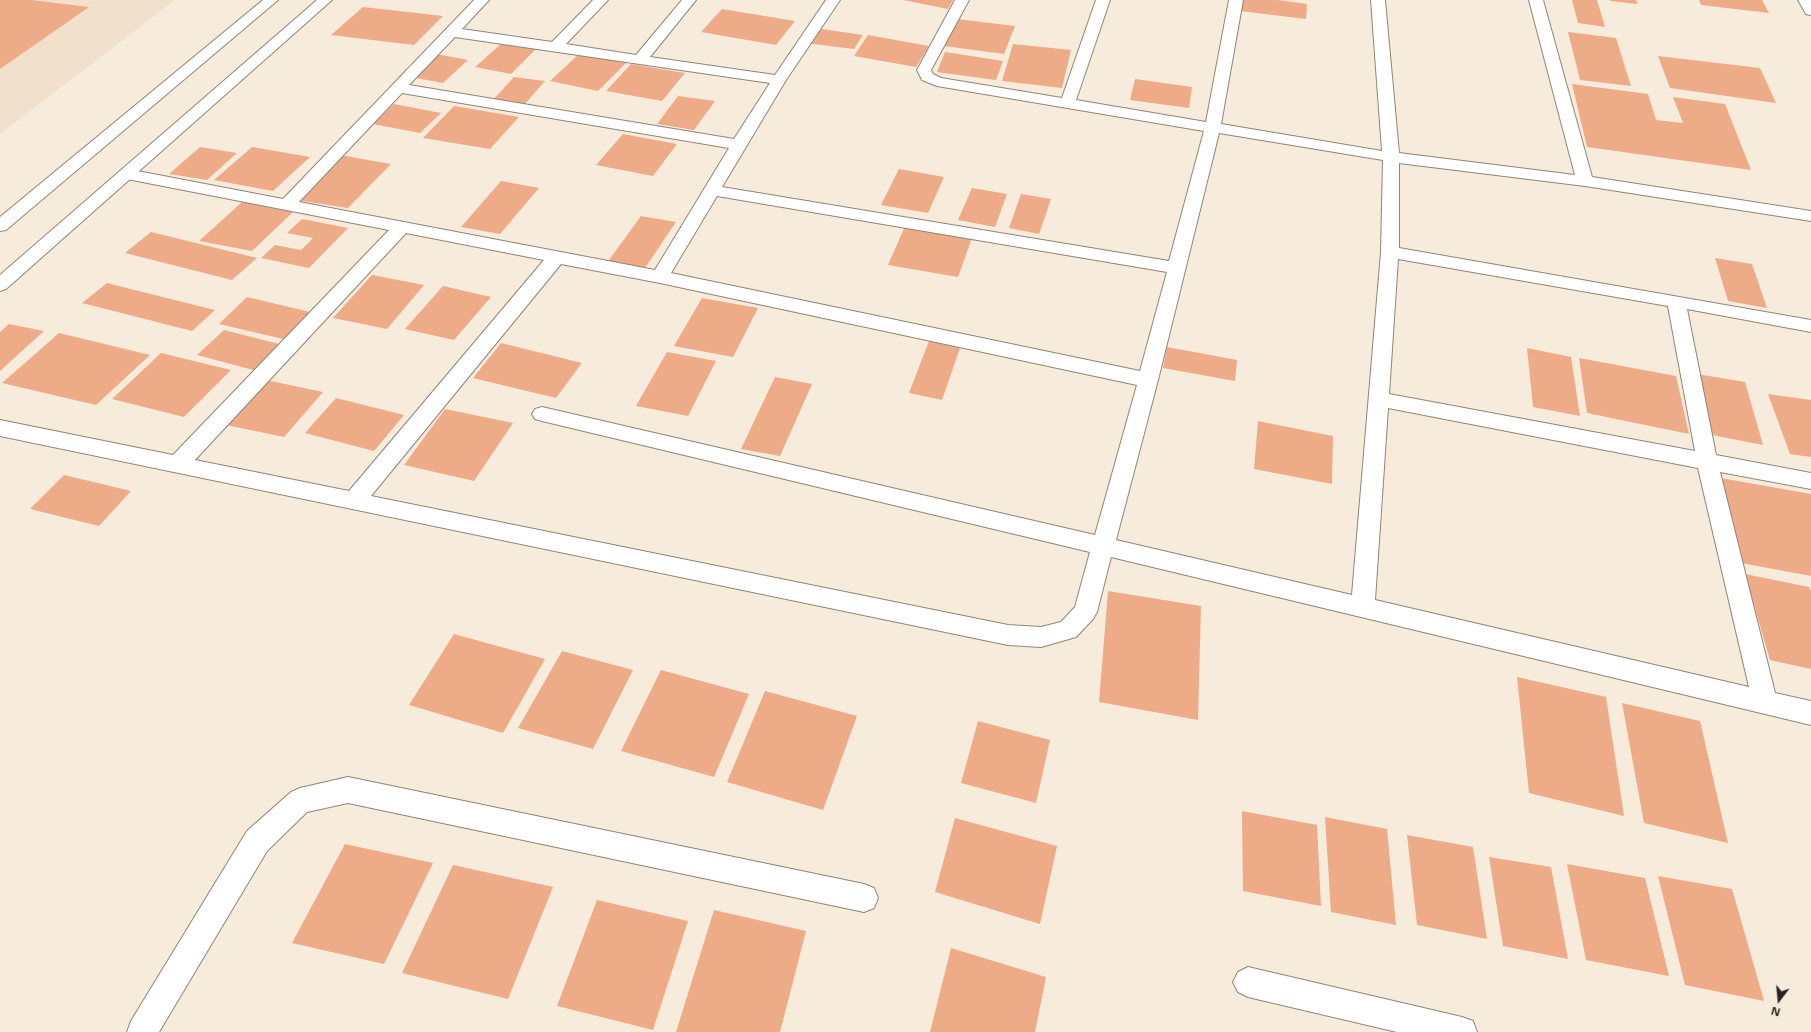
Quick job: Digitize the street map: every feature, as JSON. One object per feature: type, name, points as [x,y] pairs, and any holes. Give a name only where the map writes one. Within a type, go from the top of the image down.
[{"type":"street","points":[[0,226],[271,0]]},
{"type":"street","points":[[0,285],[325,0]]},
{"type":"street","points":[[287,205],[482,0]]},
{"type":"street","points":[[556,47],[601,0]]},
{"type":"street","points":[[640,59],[689,0]]},
{"type":"street","points":[[660,277],[779,80],[833,0]]},
{"type":"street","points":[[962,0],[924,70],[927,77],[937,82],[1068,103],[1212,129],[1391,157],[1585,181],[1811,216]]},
{"type":"street","points":[[1068,103],[1103,0]]},
{"type":"street","points":[[0,428],[1008,635],[1041,638],[1068,630],[1085,612],[1148,380],[1212,129],[1236,0]]},
{"type":"street","points":[[1363,607],[1390,252],[1391,157],[1378,0]]},
{"type":"street","points":[[1536,0],[1585,181]]},
{"type":"street","points":[[1805,0],[1811,11]]},
{"type":"street","points":[[452,32],[779,80]]},
{"type":"street","points":[[398,88],[739,145]]},
{"type":"street","points":[[127,174],[660,277],[1148,380]]},
{"type":"street","points":[[713,190],[1177,268]]},
{"type":"street","points":[[177,465],[402,227]]},
{"type":"street","points":[[1390,252],[1676,301],[1811,326]]},
{"type":"street","points":[[354,501],[557,257]]},
{"type":"street","points":[[1676,301],[1707,461],[1764,702]]},
{"type":"street","points":[[1379,399],[1811,481]]},
{"type":"street","points":[[542,414],[1811,713]]},
{"type":"street","points":[[142,1032],[257,841],[300,801],[348,790],[864,898]]},
{"type":"street","points":[[1248,982],[1462,1032]]},
{"type":"shaded area","points":[[0,0],[175,0],[0,134]]},
{"type":"building","points":[[0,0],[31,0],[89,7],[0,69]]},
{"type":"building","points":[[903,0],[953,0],[948,9]]},
{"type":"building","points":[[1242,0],[1278,0],[1307,4],[1306,19],[1240,11]]},
{"type":"building","points":[[1572,0],[1597,0],[1605,27],[1578,23]]},
{"type":"building","points":[[1636,0],[1638,4],[1610,1]]},
{"type":"building","points":[[1699,0],[1762,0],[1769,13],[1701,5]]},
{"type":"building","points":[[363,7],[443,16],[414,45],[331,35]]},
{"type":"building","points":[[722,9],[795,21],[776,45],[701,32]]},
{"type":"building","points":[[957,19],[1015,26],[1004,54],[944,46]]},
{"type":"building","points":[[815,28],[863,35],[854,49],[805,43]]},
{"type":"building","points":[[1568,32],[1616,38],[1631,86],[1580,80]]},
{"type":"building","points":[[868,35],[929,46],[916,67],[854,56]]},
{"type":"building","points":[[502,43],[536,49],[511,74],[475,67]]},
{"type":"building","points":[[1013,44],[1071,50],[1062,88],[1002,81]]},
{"type":"building","points":[[945,52],[1003,61],[996,80],[937,72]]},
{"type":"building","points":[[580,53],[627,62],[598,91],[550,81]]},
{"type":"building","points":[[436,54],[468,60],[443,83],[411,77]]},
{"type":"building","points":[[1658,56],[1760,68],[1776,103],[1670,88]]},
{"type":"building","points":[[631,64],[685,73],[662,101],[606,91]]},
{"type":"building","points":[[514,77],[545,81],[524,105],[492,101]]},
{"type":"building","points":[[1135,79],[1192,87],[1189,108],[1130,100]]},
{"type":"building","points":[[1572,84],[1648,94],[1656,120],[1683,123],[1673,97],[1725,104],[1751,170],[1587,147]]},
{"type":"building","points":[[678,96],[715,101],[694,130],[657,124]]},
{"type":"building","points":[[394,104],[441,113],[420,133],[373,124]]},
{"type":"building","points":[[454,106],[519,117],[490,149],[423,138]]},
{"type":"building","points":[[623,134],[677,144],[653,176],[596,165]]},
{"type":"building","points":[[200,147],[237,153],[207,180],[169,174]]},
{"type":"building","points":[[252,147],[310,157],[273,191],[214,180]]},
{"type":"building","points":[[340,155],[391,164],[348,208],[296,200]]},
{"type":"building","points":[[899,169],[944,177],[928,213],[881,205]]},
{"type":"building","points":[[501,181],[539,188],[500,234],[461,227]]},
{"type":"building","points":[[972,188],[1007,194],[995,227],[958,220]]},
{"type":"building","points":[[1021,194],[1051,199],[1039,234],[1009,228]]},
{"type":"building","points":[[242,202],[293,212],[252,251],[199,241]]},
{"type":"building","points":[[641,216],[676,222],[643,271],[606,264]]},
{"type":"building","points":[[302,219],[348,228],[309,268],[261,258],[275,245],[301,250],[313,238],[287,233]]},
{"type":"building","points":[[906,224],[973,235],[958,277],[888,265]]},
{"type":"building","points":[[151,232],[257,258],[232,280],[125,253]]},
{"type":"building","points":[[1715,258],[1752,264],[1767,308],[1728,301]]},
{"type":"building","points":[[372,275],[424,285],[387,329],[333,318]]},
{"type":"building","points":[[107,283],[215,310],[192,331],[82,303]]},
{"type":"building","points":[[443,286],[491,297],[454,340],[405,329]]},
{"type":"building","points":[[247,297],[310,312],[283,339],[219,324]]},
{"type":"building","points":[[702,298],[758,308],[733,357],[674,346]]},
{"type":"building","points":[[9,324],[44,331],[0,371],[0,332]]},
{"type":"building","points":[[224,330],[283,345],[257,371],[197,355]]},
{"type":"building","points":[[59,333],[150,355],[96,405],[2,383]]},
{"type":"building","points":[[929,341],[960,348],[942,400],[909,393]]},
{"type":"building","points":[[501,343],[582,363],[556,398],[473,378]]},
{"type":"building","points":[[1167,347],[1237,360],[1235,381],[1163,368]]},
{"type":"building","points":[[1527,348],[1571,357],[1580,416],[1533,407]]},
{"type":"building","points":[[667,352],[716,361],[688,416],[636,406]]},
{"type":"building","points":[[161,353],[231,370],[184,417],[112,399]]},
{"type":"building","points":[[1579,358],[1676,376],[1689,434],[1587,413]]},
{"type":"building","points":[[1697,374],[1745,382],[1763,445],[1712,435]]},
{"type":"building","points":[[775,377],[812,384],[780,456],[741,449]]},
{"type":"building","points":[[266,380],[323,392],[284,437],[226,425]]},
{"type":"building","points":[[1768,394],[1811,400],[1811,457],[1790,454]]},
{"type":"building","points":[[336,398],[404,415],[374,451],[305,433]]},
{"type":"building","points":[[445,409],[513,423],[474,481],[404,465]]},
{"type":"building","points":[[1258,421],[1333,436],[1332,484],[1254,469]]},
{"type":"building","points":[[64,475],[131,491],[99,526],[30,509]]},
{"type":"building","points":[[1715,477],[1811,494],[1811,576],[1741,563]]},
{"type":"building","points":[[1745,574],[1809,587],[1811,591],[1811,669],[1770,660]]},
{"type":"building","points":[[1108,591],[1201,606],[1198,720],[1099,702]]},
{"type":"building","points":[[454,634],[545,659],[503,733],[409,705]]},
{"type":"building","points":[[562,651],[633,670],[593,749],[518,728]]},
{"type":"building","points":[[661,670],[749,694],[714,777],[621,751]]},
{"type":"building","points":[[1517,677],[1606,697],[1624,816],[1529,793]]},
{"type":"building","points":[[765,691],[857,716],[823,810],[727,782]]},
{"type":"building","points":[[1622,703],[1700,721],[1728,843],[1644,823]]},
{"type":"building","points":[[978,721],[1050,740],[1036,803],[961,783]]},
{"type":"building","points":[[1242,811],[1317,825],[1321,906],[1243,891]]},
{"type":"building","points":[[1325,817],[1387,829],[1396,925],[1331,912]]},
{"type":"building","points":[[955,818],[1057,846],[1040,924],[935,892]]},
{"type":"building","points":[[1407,835],[1473,847],[1487,939],[1417,925]]},
{"type":"building","points":[[345,844],[433,863],[384,964],[292,943]]},
{"type":"building","points":[[1489,857],[1551,867],[1568,959],[1503,946]]},
{"type":"building","points":[[1567,864],[1645,878],[1669,976],[1586,960]]},
{"type":"building","points":[[453,865],[553,887],[508,999],[402,973]]},
{"type":"building","points":[[1658,876],[1732,889],[1764,1001],[1685,985]]},
{"type":"building","points":[[597,900],[688,921],[653,1030],[557,1006]]},
{"type":"building","points":[[714,910],[806,931],[780,1032],[676,1032]]},
{"type":"building","points":[[951,948],[1046,977],[1035,1032],[930,1032]]}]
